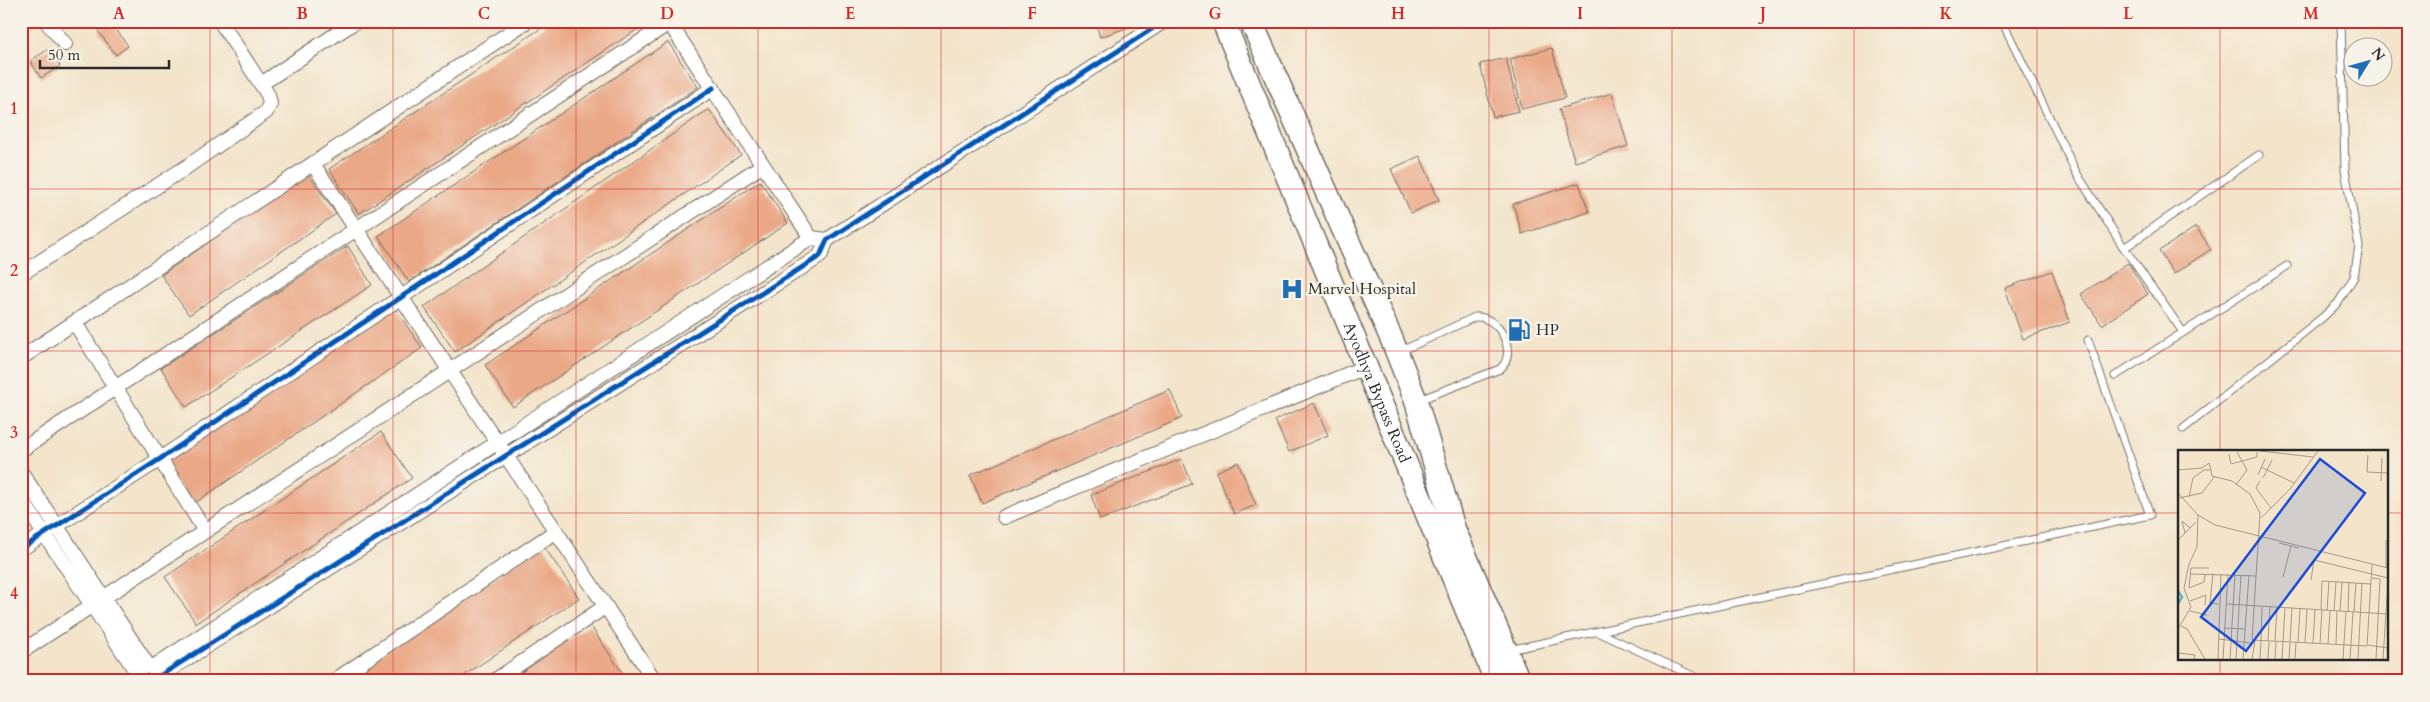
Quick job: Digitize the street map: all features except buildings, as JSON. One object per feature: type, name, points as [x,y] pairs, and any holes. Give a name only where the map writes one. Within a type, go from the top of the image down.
[{"type":"main road","name":"Ayodhya Bypass Road","points":[[1223,21],[1496,681]]},
{"type":"main road","name":"Ayodhya Bypass Road","points":[[1251,21],[1397,353],[1416,401],[1454,529],[1519,681]]},
{"type":"main road","points":[[1365,367],[1397,353]]},
{"type":"main road","points":[[1385,414],[1416,401]]},
{"type":"street","points":[[46,21],[64,44]]},
{"type":"street","points":[[21,274],[185,168],[266,112],[270,104],[261,84],[220,21]]},
{"type":"street","points":[[261,84],[356,21]]},
{"type":"street","points":[[21,358],[527,21]]},
{"type":"street","points":[[21,450],[668,22],[811,238]]},
{"type":"street","points":[[149,676],[505,457],[820,256],[827,240],[1158,23]]},
{"type":"street","points":[[21,549],[160,459],[713,88]]},
{"type":"street","points":[[312,164],[496,444],[606,606],[652,680]]},
{"type":"street","points":[[21,652],[763,165]]},
{"type":"street","points":[[149,676],[496,444],[811,238],[827,240]]},
{"type":"street","points":[[75,322],[206,531]]},
{"type":"street","points":[[1004,517],[1365,367]]},
{"type":"street","points":[[21,472],[105,597],[149,676]]},
{"type":"street","points":[[21,499],[92,605],[149,676]]},
{"type":"street","points":[[334,681],[556,531]]},
{"type":"street","points":[[494,681],[606,606]]},
{"type":"lane","points":[[2002,21],[2077,174],[2124,248],[2183,332]]},
{"type":"lane","points":[[2183,429],[2323,317],[2338,303],[2354,277],[2359,246],[2345,170],[2341,21]]},
{"type":"lane","points":[[2124,248],[2259,155]]},
{"type":"lane","points":[[2115,376],[2287,266]]},
{"type":"lane","points":[[1397,353],[1481,317],[1494,322],[1509,352],[1508,359],[1500,369],[1416,401]]},
{"type":"lane","points":[[1506,651],[2150,515],[2088,340]]},
{"type":"lane","points":[[1598,632],[1704,681]]},
{"type":"cycle path","points":[[160,681],[158,677],[820,256],[827,240],[1164,21]]},
{"type":"cycle path","points":[[21,549],[160,459],[713,88]]},
{"type":"place","name":"Marvel Hospital","points":[[1292,289]]},
{"type":"place","name":"HP","points":[[1519,330]]}]
